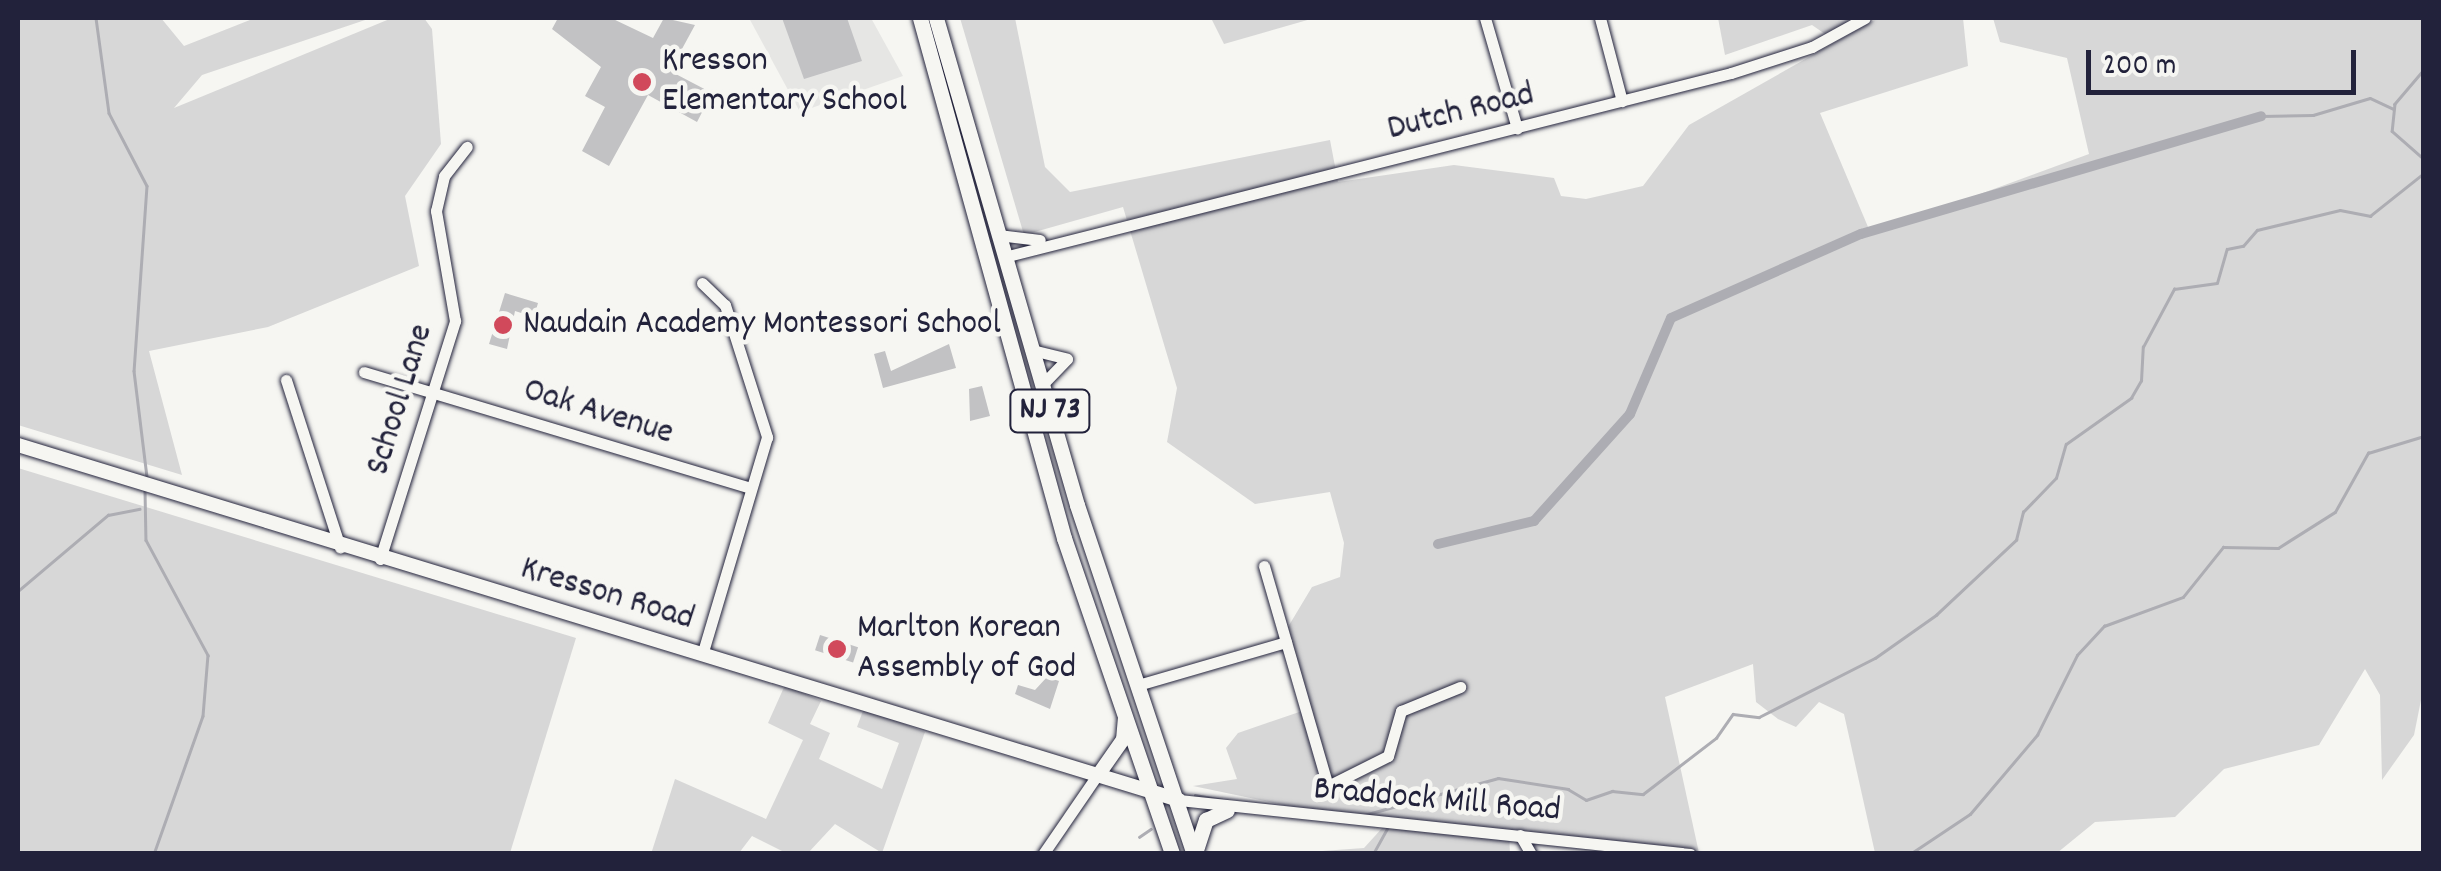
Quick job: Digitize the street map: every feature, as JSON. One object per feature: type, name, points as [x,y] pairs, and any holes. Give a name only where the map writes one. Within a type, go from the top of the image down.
[{"type":"highway","name":"NJ 73","points":[[920,18],[1064,538],[1172,854]]},
{"type":"highway","name":"NJ 73","points":[[936,18],[1042,385],[1194,854]]},
{"type":"highway","points":[[974,215],[1004,257]]},
{"type":"highway","points":[[1194,854],[1204,824],[1227,810]]},
{"type":"main road","name":"Kresson Road","points":[[18,445],[340,547],[1100,771],[1179,800]]},
{"type":"main road","points":[[1100,771],[1123,740],[1125,715]]},
{"type":"street","points":[[1485,18],[1517,128]]},
{"type":"street","points":[[1600,18],[1622,101]]},
{"type":"street","name":"Dutch Road","points":[[1004,257],[1773,62],[1865,18]]},
{"type":"street","name":"School Lane","points":[[380,559],[456,306],[437,194],[467,147]]},
{"type":"street","name":"Dutch Road","points":[[998,234],[1027,243],[1063,240]]},
{"type":"street","points":[[702,283],[725,304],[766,430],[702,654]]},
{"type":"street","points":[[1032,350],[1067,359],[1042,385]]},
{"type":"street","name":"Oak Avenue","points":[[364,372],[748,486]]},
{"type":"street","points":[[286,380],[340,547]]},
{"type":"street","points":[[1264,566],[1328,786],[1388,756],[1401,710],[1460,688]]},
{"type":"street","points":[[1138,685],[1286,642]]},
{"type":"street","points":[[1043,854],[1100,771]]},
{"type":"street","name":"Braddock Mill Road","points":[[1179,800],[1227,810],[1690,854]]},
{"type":"street","points":[[1520,836],[1531,854]]},
{"type":"shaded area","points":[[18,18],[161,18],[184,46],[255,18],[371,18],[202,75],[174,108],[392,18],[424,18],[432,29],[441,144],[405,196],[419,266],[268,327],[149,351],[182,475],[18,425]]},
{"type":"shaded area","points":[[749,18],[871,18],[903,76],[800,112]]},
{"type":"shaded area","points":[[960,18],[1015,18],[1045,167],[1070,192],[1330,140],[1338,182],[1454,165],[1554,178],[1561,196],[1586,199],[1643,186],[1689,125],[1878,18],[1963,18],[1968,66],[1820,113],[1871,234],[2089,154],[2067,58],[2000,42],[1993,18],[2423,18],[2424,685],[2414,735],[2382,780],[2380,695],[2365,669],[2319,745],[2224,769],[2175,817],[2095,822],[2057,853],[1875,853],[1844,714],[1819,702],[1796,727],[1778,719],[1756,702],[1753,664],[1665,697],[1699,853],[1509,834],[1510,853],[1294,853],[1364,848],[1384,826],[1193,786],[1237,779],[1226,748],[1238,733],[1308,709],[1288,627],[1312,587],[1340,577],[1344,543],[1330,492],[1255,504],[1167,442],[1177,388],[1123,207],[1024,235]]},
{"type":"shaded area","points":[[1211,18],[1311,18],[1311,19],[1224,44]]},
{"type":"shaded area","points":[[1718,18],[1855,18],[1825,34],[1812,25],[1725,55]]},
{"type":"shaded area","points":[[18,468],[576,638],[510,853],[18,853]]},
{"type":"shaded area","points":[[785,685],[821,701],[810,724],[830,733],[819,759],[882,789],[899,743],[857,727],[864,708],[925,732],[882,853],[835,824],[808,853],[786,853],[752,836],[739,853],[651,854],[675,779],[766,819],[803,740],[768,723]]},
{"type":"building","name":"Kresson Elementary School","points":[[558,18],[611,18],[653,38],[664,18],[695,25],[670,71],[712,93],[697,122],[648,95],[609,166],[582,151],[605,107],[585,96],[601,67],[552,29]]},
{"type":"building","points":[[782,18],[847,18],[862,61],[804,79]]},
{"type":"building","name":"Naudain Academy Montessori School","points":[[505,293],[538,303],[534,317],[515,311],[507,349],[489,344]]},
{"type":"building","points":[[949,344],[956,368],[883,388],[874,354],[885,351],[891,371]]},
{"type":"building","points":[[982,386],[990,416],[970,421],[969,389]]},
{"type":"building","name":"Marlton Korean Assembly of God","points":[[820,635],[858,647],[853,663],[815,650]]},
{"type":"building","points":[[1047,677],[1059,681],[1050,709],[1015,694],[1018,685],[1035,690]]},
{"type":"waterway","points":[[96,18],[109,113],[147,186],[134,371],[147,477]]},
{"type":"waterway","points":[[2424,70],[2395,104],[2392,131],[2424,159]]},
{"type":"waterway","points":[[2261,116],[2313,115],[2370,98],[2394,109]]},
{"type":"waterway","points":[[1438,544],[1534,521],[1630,414],[1671,318],[1861,234],[2261,116]]},
{"type":"waterway","points":[[1364,815],[1498,778],[1568,789],[1586,800],[1612,791],[1643,794],[1716,738],[1733,714],[1759,717],[1875,658],[1936,615],[2016,540],[2023,512],[2056,478],[2066,444],[2131,398],[2141,381],[2143,347],[2174,289],[2217,283],[2227,249],[2243,246],[2257,230],[2340,210],[2370,216],[2424,173]]},
{"type":"waterway","points":[[1910,854],[1970,814],[2037,735],[2077,655],[2104,626],[2183,597],[2223,547],[2278,548],[2335,512],[2368,453],[2424,436]]},
{"type":"waterway","points":[[145,490],[146,540],[208,655],[203,716],[154,854]]},
{"type":"waterway","points":[[18,591],[108,515],[139,509]]},
{"type":"waterway","points":[[1195,795],[1229,801]]},
{"type":"waterway","points":[[1373,854],[1389,825]]},
{"type":"waterway","points":[[1139,837],[1151,829]]},
{"type":"place","name":"Kresson Elementary School","points":[[642,82]]},
{"type":"place","name":"Naudain Academy Montessori School","points":[[503,325]]},
{"type":"place","name":"Marlton Korean Assembly of God","points":[[837,649]]}]
